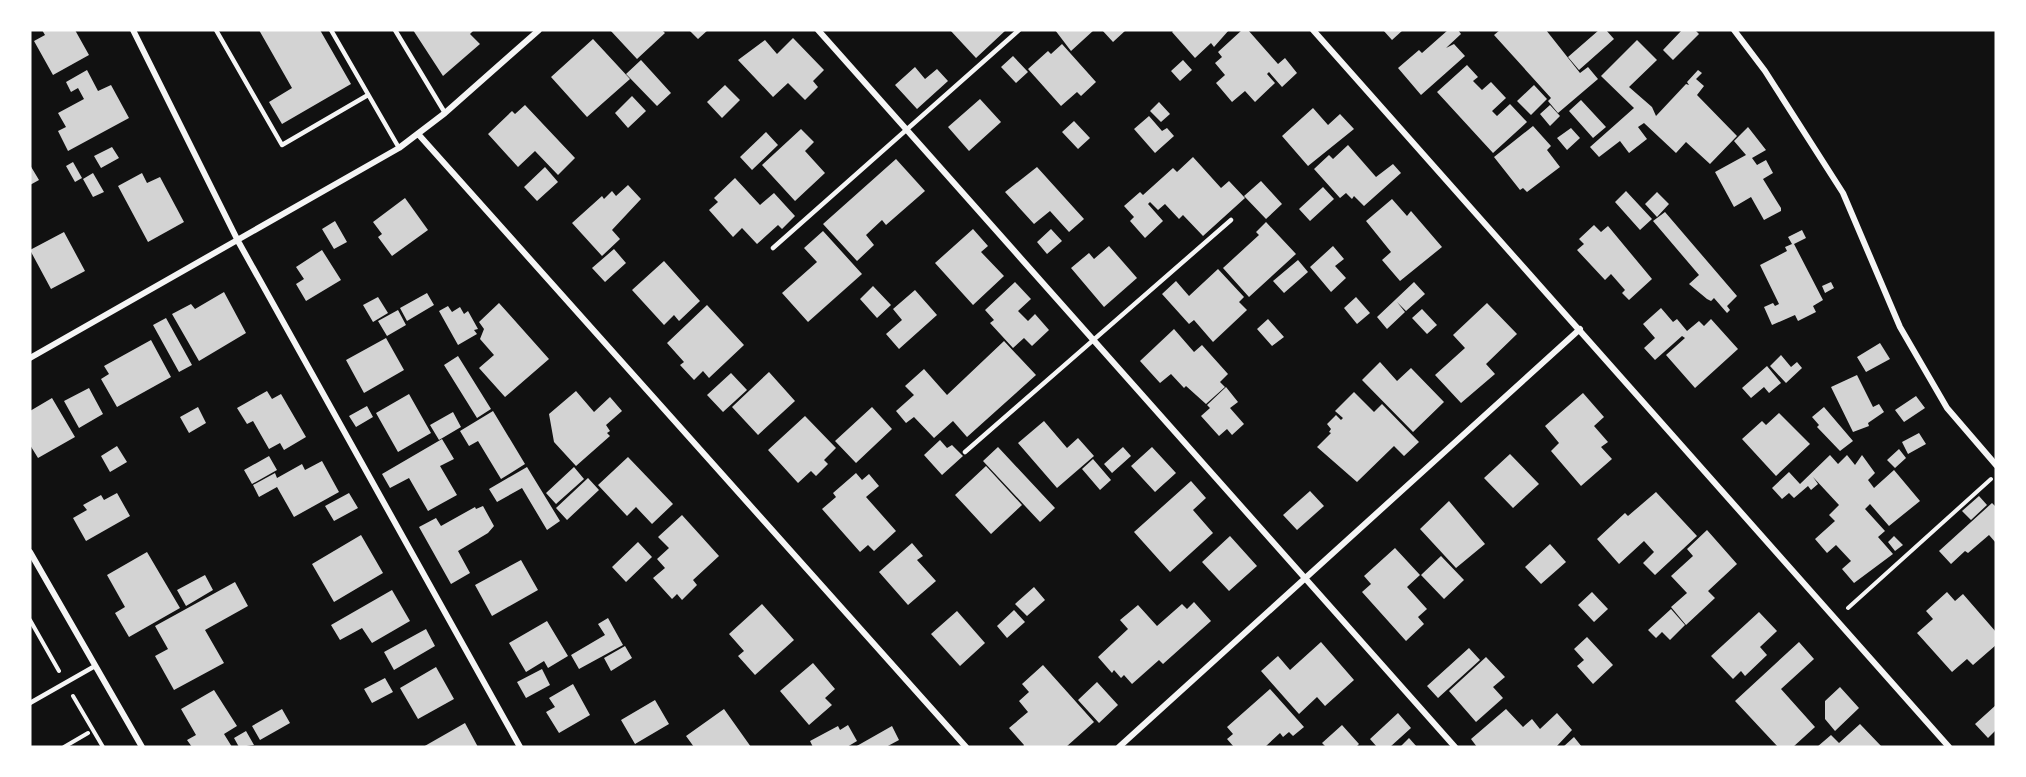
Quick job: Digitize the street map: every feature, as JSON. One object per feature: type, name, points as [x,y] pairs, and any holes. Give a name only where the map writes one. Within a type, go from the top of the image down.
[{"type":"street","points":[[133,30],[238,241],[520,747]]},
{"type":"street","points":[[30,358],[420,135],[539,30]]},
{"type":"street","points":[[818,30],[1455,747]]},
{"type":"street","points":[[1313,30],[1949,747]]},
{"type":"street","points":[[1734,30],[1765,71],[1843,193],[1900,327],[1947,408],[1996,465]]},
{"type":"street","points":[[420,135],[966,747]]},
{"type":"street","points":[[1119,747],[1580,329]]},
{"type":"street","points":[[30,552],[142,747]]},
{"type":"lane","points":[[216,30],[282,145],[368,95]]},
{"type":"lane","points":[[331,30],[399,148]]},
{"type":"lane","points":[[395,30],[445,113]]},
{"type":"lane","points":[[773,248],[1019,30]]},
{"type":"lane","points":[[965,452],[1231,220]]},
{"type":"lane","points":[[30,703],[95,666]]},
{"type":"path","points":[[1836,619],[1996,474]]},
{"type":"path","points":[[64,747],[88,733]]},
{"type":"building","points":[[42,30],[75,30],[89,55],[53,75],[34,41],[45,35]]},
{"type":"building","points":[[259,30],[320,30],[351,84],[282,124],[269,102],[292,88]]},
{"type":"building","points":[[413,30],[474,30],[470,34],[480,44],[443,76]]},
{"type":"building","points":[[610,30],[662,30],[665,33],[637,59]]},
{"type":"building","points":[[689,30],[708,30],[698,39]]},
{"type":"building","points":[[950,30],[1006,30],[976,58]]},
{"type":"building","points":[[1055,30],[1094,30],[1071,51]]},
{"type":"building","points":[[1102,30],[1126,30],[1113,42]]},
{"type":"building","points":[[1174,30],[1229,30],[1214,47],[1211,43],[1195,58],[1172,32]]},
{"type":"building","points":[[1242,30],[1248,30],[1278,64],[1285,58],[1297,73],[1282,87],[1269,72],[1267,74],[1275,83],[1255,102],[1245,91],[1232,102],[1216,83],[1225,75],[1215,63],[1222,57],[1218,52]]},
{"type":"building","points":[[1383,30],[1403,30],[1392,40]]},
{"type":"building","points":[[1448,30],[1458,30],[1461,34],[1446,48],[1454,44],[1465,56],[1421,95],[1398,68],[1419,50],[1422,53]]},
{"type":"building","points":[[1500,30],[1546,30],[1580,73],[1588,67],[1598,79],[1558,113],[1548,101],[1551,98],[1494,35]]},
{"type":"building","points":[[1599,30],[1606,30],[1614,39],[1579,70],[1568,57]]},
{"type":"building","points":[[1682,30],[1695,30],[1699,34],[1673,60],[1663,50]]},
{"type":"building","points":[[793,38],[824,70],[813,81],[818,87],[805,100],[788,83],[773,97],[738,60],[765,40],[777,54]]},
{"type":"building","points":[[593,39],[630,79],[587,117],[551,77]]},
{"type":"building","points":[[1637,40],[1657,60],[1629,87],[1652,107],[1656,116],[1686,84],[1689,85],[1687,82],[1698,70],[1702,73],[1696,79],[1704,86],[1697,95],[1737,136],[1710,164],[1686,142],[1676,153],[1644,123],[1638,127],[1647,139],[1629,153],[1620,141],[1599,157],[1590,147],[1634,108],[1601,76]]},
{"type":"building","points":[[1062,44],[1096,82],[1081,96],[1077,92],[1061,106],[1028,69],[1048,51],[1051,54]]},
{"type":"building","points":[[1013,56],[1028,72],[1016,83],[1001,67]]},
{"type":"building","points":[[641,60],[671,93],[657,106],[626,74]]},
{"type":"building","points":[[1183,60],[1192,70],[1180,81],[1171,71]]},
{"type":"building","points":[[1467,65],[1478,77],[1473,81],[1482,90],[1491,82],[1506,98],[1492,111],[1497,116],[1510,104],[1527,122],[1493,153],[1437,92]]},
{"type":"building","points":[[915,67],[925,79],[937,69],[948,81],[917,109],[895,85]]},
{"type":"building","points":[[87,70],[98,91],[111,85],[129,118],[68,151],[58,131],[66,127],[58,113],[84,99],[78,88],[71,92],[66,82]]},
{"type":"building","points":[[725,85],[740,100],[722,118],[707,102]]},
{"type":"building","points":[[1534,85],[1547,99],[1531,115],[1517,101]]},
{"type":"building","points":[[632,96],[646,111],[628,128],[615,113]]},
{"type":"building","points":[[980,99],[1001,122],[969,151],[948,127]]},
{"type":"building","points":[[1581,100],[1606,127],[1593,138],[1569,111]]},
{"type":"building","points":[[1159,102],[1170,114],[1161,122],[1150,111]]},
{"type":"building","points":[[525,105],[575,158],[558,175],[535,151],[518,167],[488,134],[512,111],[515,114]]},
{"type":"building","points":[[1550,105],[1560,116],[1550,126],[1540,114]]},
{"type":"building","points":[[1313,108],[1328,125],[1340,114],[1354,129],[1308,166],[1282,136]]},
{"type":"building","points":[[1149,116],[1162,131],[1167,128],[1174,136],[1155,153],[1134,129]]},
{"type":"building","points":[[1074,121],[1090,138],[1078,149],[1062,132]]},
{"type":"building","points":[[1533,126],[1551,146],[1547,150],[1560,167],[1527,192],[1523,188],[1520,190],[1494,157]]},
{"type":"building","points":[[1748,127],[1766,150],[1752,158],[1757,165],[1766,160],[1773,173],[1763,179],[1781,208],[1781,211],[1764,220],[1751,197],[1734,207],[1715,172],[1746,155],[1734,141]]},
{"type":"building","points":[[1571,128],[1580,138],[1567,150],[1557,138]]},
{"type":"building","points":[[801,129],[814,142],[805,151],[825,173],[795,201],[762,165]]},
{"type":"building","points":[[766,132],[778,145],[752,170],[740,157]]},
{"type":"building","points":[[1348,145],[1376,177],[1393,164],[1401,173],[1364,206],[1354,196],[1352,199],[1346,193],[1340,198],[1314,169],[1329,155],[1333,159]]},
{"type":"building","points":[[112,147],[119,158],[101,168],[94,156]]},
{"type":"building","points":[[1193,157],[1221,188],[1229,181],[1245,198],[1203,236],[1183,215],[1179,219],[1165,204],[1158,210],[1150,202],[1148,204],[1163,221],[1145,238],[1130,221],[1134,217],[1124,206],[1140,192],[1143,195],[1173,168],[1177,172]]},
{"type":"building","points":[[896,159],[925,191],[886,225],[882,220],[866,235],[874,245],[857,261],[823,224]]},
{"type":"building","points":[[73,162],[82,178],[75,182],[66,166]]},
{"type":"building","points":[[30,165],[39,180],[30,185]]},
{"type":"building","points":[[545,167],[558,182],[537,201],[524,187]]},
{"type":"building","points":[[1037,167],[1084,219],[1069,232],[1050,211],[1034,224],[1005,192]]},
{"type":"building","points":[[93,173],[104,192],[93,197],[83,179]]},
{"type":"building","points":[[142,173],[147,183],[160,177],[184,222],[148,242],[118,186]]},
{"type":"building","points":[[735,178],[760,205],[774,193],[795,216],[782,229],[778,225],[757,244],[742,228],[733,237],[709,210],[718,202],[714,198]]},
{"type":"building","points":[[1261,181],[1282,204],[1266,219],[1244,196]]},
{"type":"building","points":[[628,185],[641,199],[612,230],[620,239],[602,256],[572,223],[602,196],[604,199],[612,191],[616,196]]},
{"type":"building","points":[[1323,187],[1334,199],[1310,221],[1299,209]]},
{"type":"building","points":[[1626,191],[1652,219],[1640,230],[1615,202]]},
{"type":"building","points":[[1657,192],[1669,204],[1657,217],[1645,204]]},
{"type":"building","points":[[405,198],[428,230],[392,256],[378,237],[382,234],[373,222]]},
{"type":"building","points":[[1392,199],[1407,216],[1411,211],[1442,247],[1400,281],[1382,260],[1391,252],[1366,221]]},
{"type":"building","points":[[1665,212],[1737,296],[1727,306],[1730,310],[1727,313],[1714,298],[1711,301],[1707,299],[1689,284],[1699,275],[1653,221]]},
{"type":"building","points":[[335,221],[347,242],[334,249],[322,229]]},
{"type":"building","points":[[1266,222],[1296,254],[1249,297],[1223,268],[1259,235],[1256,232]]},
{"type":"building","points":[[1594,225],[1601,232],[1608,226],[1652,279],[1629,300],[1622,293],[1625,290],[1611,274],[1605,280],[1577,250],[1584,244],[1579,239]]},
{"type":"building","points":[[973,229],[988,246],[981,252],[1004,276],[973,305],[935,263]]},
{"type":"building","points":[[1051,229],[1062,241],[1047,254],[1037,242]]},
{"type":"building","points":[[1802,230],[1806,238],[1794,244],[1823,300],[1813,306],[1816,312],[1798,321],[1795,315],[1772,325],[1764,307],[1773,303],[1775,306],[1779,304],[1760,265],[1787,251],[1785,247],[1792,244],[1788,237]]},
{"type":"building","points":[[823,231],[862,274],[808,322],[782,293],[817,262],[804,248]]},
{"type":"building","points":[[64,232],[85,271],[51,289],[30,250]]},
{"type":"building","points":[[1109,246],[1137,278],[1104,307],[1071,268],[1089,253],[1094,259]]},
{"type":"building","points":[[1333,246],[1344,259],[1335,266],[1346,278],[1331,292],[1310,267]]},
{"type":"building","points":[[614,249],[626,263],[605,282],[592,268]]},
{"type":"building","points":[[322,250],[341,280],[306,301],[296,284],[304,279],[296,267]]},
{"type":"building","points":[[1298,260],[1308,272],[1284,293],[1273,281]]},
{"type":"building","points":[[664,261],[700,301],[679,321],[674,315],[664,325],[632,290]]},
{"type":"building","points":[[1218,269],[1244,297],[1239,302],[1247,310],[1213,342],[1194,320],[1189,324],[1162,294],[1176,281],[1189,296]]},
{"type":"building","points":[[1015,282],[1031,299],[1018,311],[1028,321],[1035,314],[1049,330],[1032,346],[1024,338],[1013,348],[990,323],[994,320],[985,310]]},
{"type":"building","points":[[1414,282],[1425,294],[1406,311],[1397,302],[1405,312],[1387,329],[1377,317]]},
{"type":"building","points":[[1831,282],[1834,288],[1825,293],[1822,286]]},
{"type":"building","points":[[873,286],[891,305],[877,318],[860,299]]},
{"type":"building","points":[[915,290],[937,315],[899,349],[886,334],[902,320],[893,309]]},
{"type":"building","points":[[224,292],[246,333],[199,361],[172,314],[191,304],[195,309]]},
{"type":"building","points":[[427,293],[434,305],[407,321],[400,308]]},
{"type":"building","points":[[378,297],[388,313],[373,322],[363,305]]},
{"type":"building","points":[[1356,297],[1370,313],[1357,324],[1344,308]]},
{"type":"building","points":[[499,303],[549,359],[505,397],[479,368],[494,355],[480,339],[484,329],[479,322]]},
{"type":"building","points":[[1487,303],[1517,334],[1486,364],[1495,374],[1461,403],[1435,375],[1465,348],[1453,335]]},
{"type":"building","points":[[707,305],[744,345],[709,378],[703,371],[694,380],[680,365],[684,362],[667,343]]},
{"type":"building","points":[[448,306],[452,312],[460,307],[464,314],[468,311],[478,329],[474,330],[477,334],[458,345],[439,311]]},
{"type":"building","points":[[1661,308],[1673,322],[1677,319],[1687,331],[1699,321],[1704,326],[1711,319],[1738,349],[1695,388],[1666,355],[1685,338],[1682,336],[1655,360],[1644,348],[1655,338],[1643,324]]},
{"type":"building","points":[[1422,309],[1437,325],[1427,334],[1412,318]]},
{"type":"building","points":[[398,310],[406,325],[387,336],[378,321]]},
{"type":"building","points":[[166,318],[192,365],[179,372],[153,325]]},
{"type":"building","points":[[1268,319],[1284,337],[1272,346],[1257,329]]},
{"type":"building","points":[[1174,329],[1194,352],[1202,345],[1228,374],[1220,382],[1225,387],[1206,404],[1186,386],[1184,388],[1171,374],[1160,383],[1140,361]]},
{"type":"building","points":[[386,338],[404,370],[364,393],[346,360]]},
{"type":"building","points":[[151,340],[171,377],[117,407],[101,379],[109,374],[104,366]]},
{"type":"building","points":[[1004,341],[1036,375],[967,437],[953,421],[934,438],[914,417],[906,423],[896,411],[914,395],[905,386],[924,369],[947,395]]},
{"type":"building","points":[[1880,343],[1890,359],[1866,372],[1857,357]]},
{"type":"building","points":[[1781,355],[1791,367],[1797,362],[1802,368],[1786,383],[1770,366]]},
{"type":"building","points":[[458,356],[491,409],[477,418],[444,365]]},
{"type":"building","points":[[1380,362],[1397,381],[1411,368],[1444,402],[1413,432],[1362,380]]},
{"type":"building","points":[[1767,366],[1781,383],[1769,393],[1764,387],[1751,398],[1742,388]]},
{"type":"building","points":[[769,372],[795,401],[758,435],[732,407]]},
{"type":"building","points":[[731,373],[747,390],[723,412],[707,395]]},
{"type":"building","points":[[1857,375],[1873,407],[1879,404],[1884,412],[1868,423],[1869,426],[1853,432],[1831,387]]},
{"type":"building","points":[[1226,387],[1238,402],[1230,408],[1244,424],[1232,435],[1227,429],[1219,436],[1201,416],[1210,408],[1207,405]]},
{"type":"building","points":[[89,388],[103,414],[79,428],[64,401]]},
{"type":"building","points":[[267,391],[272,399],[281,394],[306,437],[284,450],[280,443],[269,449],[253,421],[247,424],[237,408]]},
{"type":"building","points":[[576,391],[594,412],[610,397],[622,411],[606,425],[610,436],[576,466],[554,442],[549,414]]},
{"type":"building","points":[[1354,392],[1374,412],[1382,404],[1419,442],[1404,456],[1394,446],[1357,482],[1317,447],[1331,433],[1327,424],[1336,415],[1341,420],[1343,418],[1335,411]]},
{"type":"building","points":[[1583,393],[1604,417],[1594,426],[1608,442],[1601,447],[1612,459],[1581,486],[1551,451],[1559,443],[1545,426]]},
{"type":"building","points":[[409,394],[431,433],[398,452],[376,413]]},
{"type":"building","points":[[1916,396],[1925,408],[1904,422],[1895,410]]},
{"type":"building","points":[[52,398],[75,437],[38,458],[30,445],[30,411]]},
{"type":"building","points":[[367,406],[373,417],[356,427],[349,416]]},
{"type":"building","points":[[198,407],[206,423],[189,433],[180,417]]},
{"type":"building","points":[[872,407],[892,429],[856,463],[835,441]]},
{"type":"building","points":[[1824,407],[1853,441],[1840,451],[1817,427],[1819,425],[1812,417]]},
{"type":"building","points":[[493,411],[525,464],[501,479],[478,441],[469,446],[460,431]]},
{"type":"building","points":[[453,412],[461,427],[439,440],[430,425]]},
{"type":"building","points":[[1779,413],[1810,444],[1776,476],[1742,439],[1762,421],[1766,425]]},
{"type":"building","points":[[805,416],[836,448],[824,460],[828,464],[816,476],[811,471],[798,483],[768,450]]},
{"type":"building","points":[[1044,421],[1067,448],[1078,438],[1094,456],[1057,488],[1018,443]]},
{"type":"building","points":[[1919,433],[1926,444],[1908,454],[1902,442]]},
{"type":"building","points":[[442,439],[454,459],[440,466],[457,495],[428,511],[409,478],[390,488],[382,474]]},
{"type":"building","points":[[940,440],[947,448],[952,445],[963,456],[942,475],[924,455]]},
{"type":"building","points":[[117,446],[127,462],[110,472],[101,456]]},
{"type":"building","points":[[998,447],[1055,508],[1040,522],[983,461]]},
{"type":"building","points":[[1123,447],[1131,456],[1112,473],[1104,464]]},
{"type":"building","points":[[1152,447],[1176,473],[1155,492],[1131,466]]},
{"type":"building","points":[[1899,449],[1906,458],[1895,468],[1887,460]]},
{"type":"building","points":[[1510,454],[1539,484],[1513,508],[1484,478]]},
{"type":"building","points":[[1830,455],[1838,464],[1847,455],[1855,465],[1862,455],[1875,473],[1868,480],[1874,488],[1894,470],[1920,501],[1889,526],[1870,504],[1865,509],[1885,531],[1878,537],[1893,554],[1854,583],[1842,569],[1851,561],[1836,545],[1827,553],[1815,539],[1835,521],[1829,515],[1839,505],[1813,477],[1818,484],[1811,490],[1808,486],[1794,498],[1789,493],[1782,499],[1772,488],[1789,472],[1800,484]]},
{"type":"building","points":[[269,456],[277,470],[252,484],[244,470]]},
{"type":"building","points":[[628,457],[673,504],[652,524],[636,507],[627,516],[598,485]]},
{"type":"building","points":[[1093,459],[1111,480],[1100,490],[1082,469]]},
{"type":"building","points":[[322,461],[339,492],[294,517],[277,487],[259,497],[253,485],[275,473],[277,478],[302,464],[305,470]]},
{"type":"building","points":[[986,466],[1022,505],[991,534],[955,495]]},
{"type":"building","points":[[527,467],[560,521],[547,530],[522,488],[497,502],[489,489]]},
{"type":"building","points":[[574,467],[584,479],[556,504],[546,493]]},
{"type":"building","points":[[856,473],[862,480],[869,474],[879,486],[866,497],[896,531],[874,551],[868,545],[860,552],[822,509],[836,497],[833,493]]},
{"type":"building","points":[[588,478],[599,490],[567,520],[556,508]]},
{"type":"building","points":[[1191,481],[1206,498],[1193,510],[1213,533],[1170,572],[1134,532]]},
{"type":"building","points":[[1310,491],[1324,506],[1297,530],[1283,515]]},
{"type":"building","points":[[1656,492],[1697,536],[1655,575],[1643,563],[1654,552],[1644,541],[1619,564],[1597,539],[1625,513],[1628,516]]},
{"type":"building","points":[[117,493],[130,516],[86,541],[73,518],[87,510],[83,505],[101,495],[104,500]]},
{"type":"building","points":[[349,493],[358,508],[334,521],[325,506]]},
{"type":"building","points":[[1979,496],[1987,505],[1971,520],[1962,511]]},
{"type":"building","points":[[1449,501],[1485,544],[1456,568],[1420,529]]},
{"type":"building","points":[[1992,503],[1996,507],[1996,543],[1989,535],[1968,553],[1965,551],[1951,564],[1939,551]]},
{"type":"building","points":[[483,506],[494,526],[488,533],[458,551],[470,573],[451,584],[419,527],[436,518],[441,526],[475,507],[476,509]]},
{"type":"building","points":[[682,515],[719,556],[693,580],[697,585],[682,600],[677,594],[672,599],[653,578],[665,568],[657,559],[669,548],[658,537]]},
{"type":"building","points":[[1707,530],[1737,564],[1708,591],[1715,598],[1686,625],[1671,607],[1687,593],[1671,576],[1693,556],[1687,549]]},
{"type":"building","points":[[361,535],[383,573],[334,602],[312,564]]},
{"type":"building","points":[[1230,536],[1257,566],[1229,591],[1202,562]]},
{"type":"building","points":[[1894,536],[1903,545],[1895,551],[1888,542]]},
{"type":"building","points":[[638,542],[652,557],[626,582],[612,567]]},
{"type":"building","points":[[912,543],[923,556],[917,560],[936,581],[908,605],[879,572]]},
{"type":"building","points":[[1550,544],[1566,562],[1541,584],[1525,567]]},
{"type":"building","points":[[1395,548],[1420,575],[1407,587],[1427,609],[1418,617],[1424,624],[1406,641],[1362,592],[1371,584],[1364,576]]},
{"type":"building","points":[[147,552],[180,608],[129,637],[115,613],[125,607],[107,575]]},
{"type":"building","points":[[1441,556],[1464,580],[1444,599],[1421,575]]},
{"type":"building","points":[[521,560],[538,590],[492,616],[475,585]]},
{"type":"building","points":[[205,575],[213,590],[186,606],[177,590]]},
{"type":"building","points":[[235,582],[248,606],[205,630],[224,663],[174,690],[155,656],[168,649],[155,626]]},
{"type":"building","points":[[1034,587],[1045,600],[1027,616],[1015,604]]},
{"type":"building","points":[[392,590],[410,621],[372,643],[362,628],[340,640],[331,625]]},
{"type":"building","points":[[1592,592],[1608,609],[1594,622],[1578,605]]},
{"type":"building","points":[[1947,592],[1955,601],[1963,594],[1996,632],[1996,645],[1973,665],[1967,659],[1952,672],[1917,633],[1933,619],[1926,611]]},
{"type":"building","points":[[1194,602],[1211,621],[1163,664],[1159,660],[1132,684],[1124,675],[1121,678],[1114,670],[1112,673],[1098,657],[1128,629],[1120,620],[1138,605],[1157,626],[1182,604],[1187,609]]},
{"type":"building","points":[[762,604],[794,640],[755,675],[738,656],[744,651],[729,634]]},
{"type":"building","points":[[1671,609],[1685,625],[1670,640],[1662,632],[1656,638],[1648,630]]},
{"type":"building","points":[[1014,610],[1025,622],[1007,638],[997,626]]},
{"type":"building","points":[[957,611],[985,643],[960,666],[931,634]]},
{"type":"building","points":[[1759,612],[1777,631],[1760,647],[1767,655],[1745,676],[1741,671],[1733,679],[1711,656]]},
{"type":"building","points":[[608,618],[623,645],[579,669],[571,655],[605,635],[598,624]]},
{"type":"building","points":[[547,621],[568,656],[548,668],[544,661],[526,672],[509,643]]},
{"type":"building","points":[[426,629],[435,646],[394,670],[384,652]]},
{"type":"building","points":[[1587,637],[1613,665],[1593,684],[1577,666],[1584,660],[1574,649]]},
{"type":"building","points":[[1321,642],[1354,680],[1325,706],[1317,697],[1299,714],[1261,671],[1278,656],[1290,670]]},
{"type":"building","points":[[1799,642],[1814,659],[1781,689],[1815,727],[1793,747],[1778,747],[1735,701]]},
{"type":"building","points":[[625,646],[632,658],[611,671],[604,658]]},
{"type":"building","points":[[1469,648],[1480,660],[1438,698],[1427,686]]},
{"type":"building","points":[[1486,657],[1505,677],[1493,687],[1503,698],[1476,722],[1449,691]]},
{"type":"building","points":[[813,663],[835,689],[825,698],[832,705],[809,725],[780,691]]},
{"type":"building","points":[[1043,665],[1094,722],[1066,747],[1023,747],[1024,745],[1009,728],[1028,712],[1019,701],[1029,692],[1022,684]]},
{"type":"building","points":[[436,667],[454,699],[418,719],[400,688]]},
{"type":"building","points":[[542,669],[550,685],[526,698],[517,682]]},
{"type":"building","points":[[385,678],[393,692],[372,703],[364,689]]},
{"type":"building","points":[[1097,682],[1118,705],[1099,723],[1078,700]]},
{"type":"building","points":[[573,684],[590,715],[559,733],[546,712],[555,707],[549,698]]},
{"type":"building","points":[[1840,687],[1859,708],[1835,731],[1825,719],[1825,701]]},
{"type":"building","points":[[1270,689],[1304,727],[1293,736],[1289,732],[1283,737],[1280,733],[1265,747],[1234,747],[1227,739],[1233,734],[1227,727]]},
{"type":"building","points":[[214,690],[237,726],[224,734],[232,747],[192,747],[187,740],[196,735],[181,709]]},
{"type":"building","points":[[655,700],[669,724],[635,744],[621,720]]},
{"type":"building","points":[[1996,705],[1996,730],[1988,738],[1975,724]]},
{"type":"building","points":[[282,709],[290,723],[260,740],[252,726]]},
{"type":"building","points":[[724,709],[751,747],[694,747],[686,736]]},
{"type":"building","points":[[1506,709],[1523,727],[1532,719],[1540,729],[1557,713],[1572,730],[1556,747],[1477,747],[1471,739]]},
{"type":"building","points":[[1398,713],[1411,728],[1390,747],[1377,747],[1370,739]]},
{"type":"building","points":[[465,723],[478,747],[423,747]]},
{"type":"building","points":[[1860,724],[1882,747],[1817,747],[1831,735],[1839,743]]},
{"type":"building","points":[[848,725],[857,741],[847,747],[813,747],[810,741],[838,726],[840,730]]},
{"type":"building","points":[[1342,725],[1359,744],[1356,747],[1326,747],[1322,743]]},
{"type":"building","points":[[892,726],[899,740],[886,747],[855,747]]},
{"type":"building","points":[[246,731],[254,745],[239,747],[234,738]]},
{"type":"building","points":[[1574,737],[1582,747],[1563,747]]},
{"type":"building","points":[[1409,738],[1417,747],[1400,747]]}]
